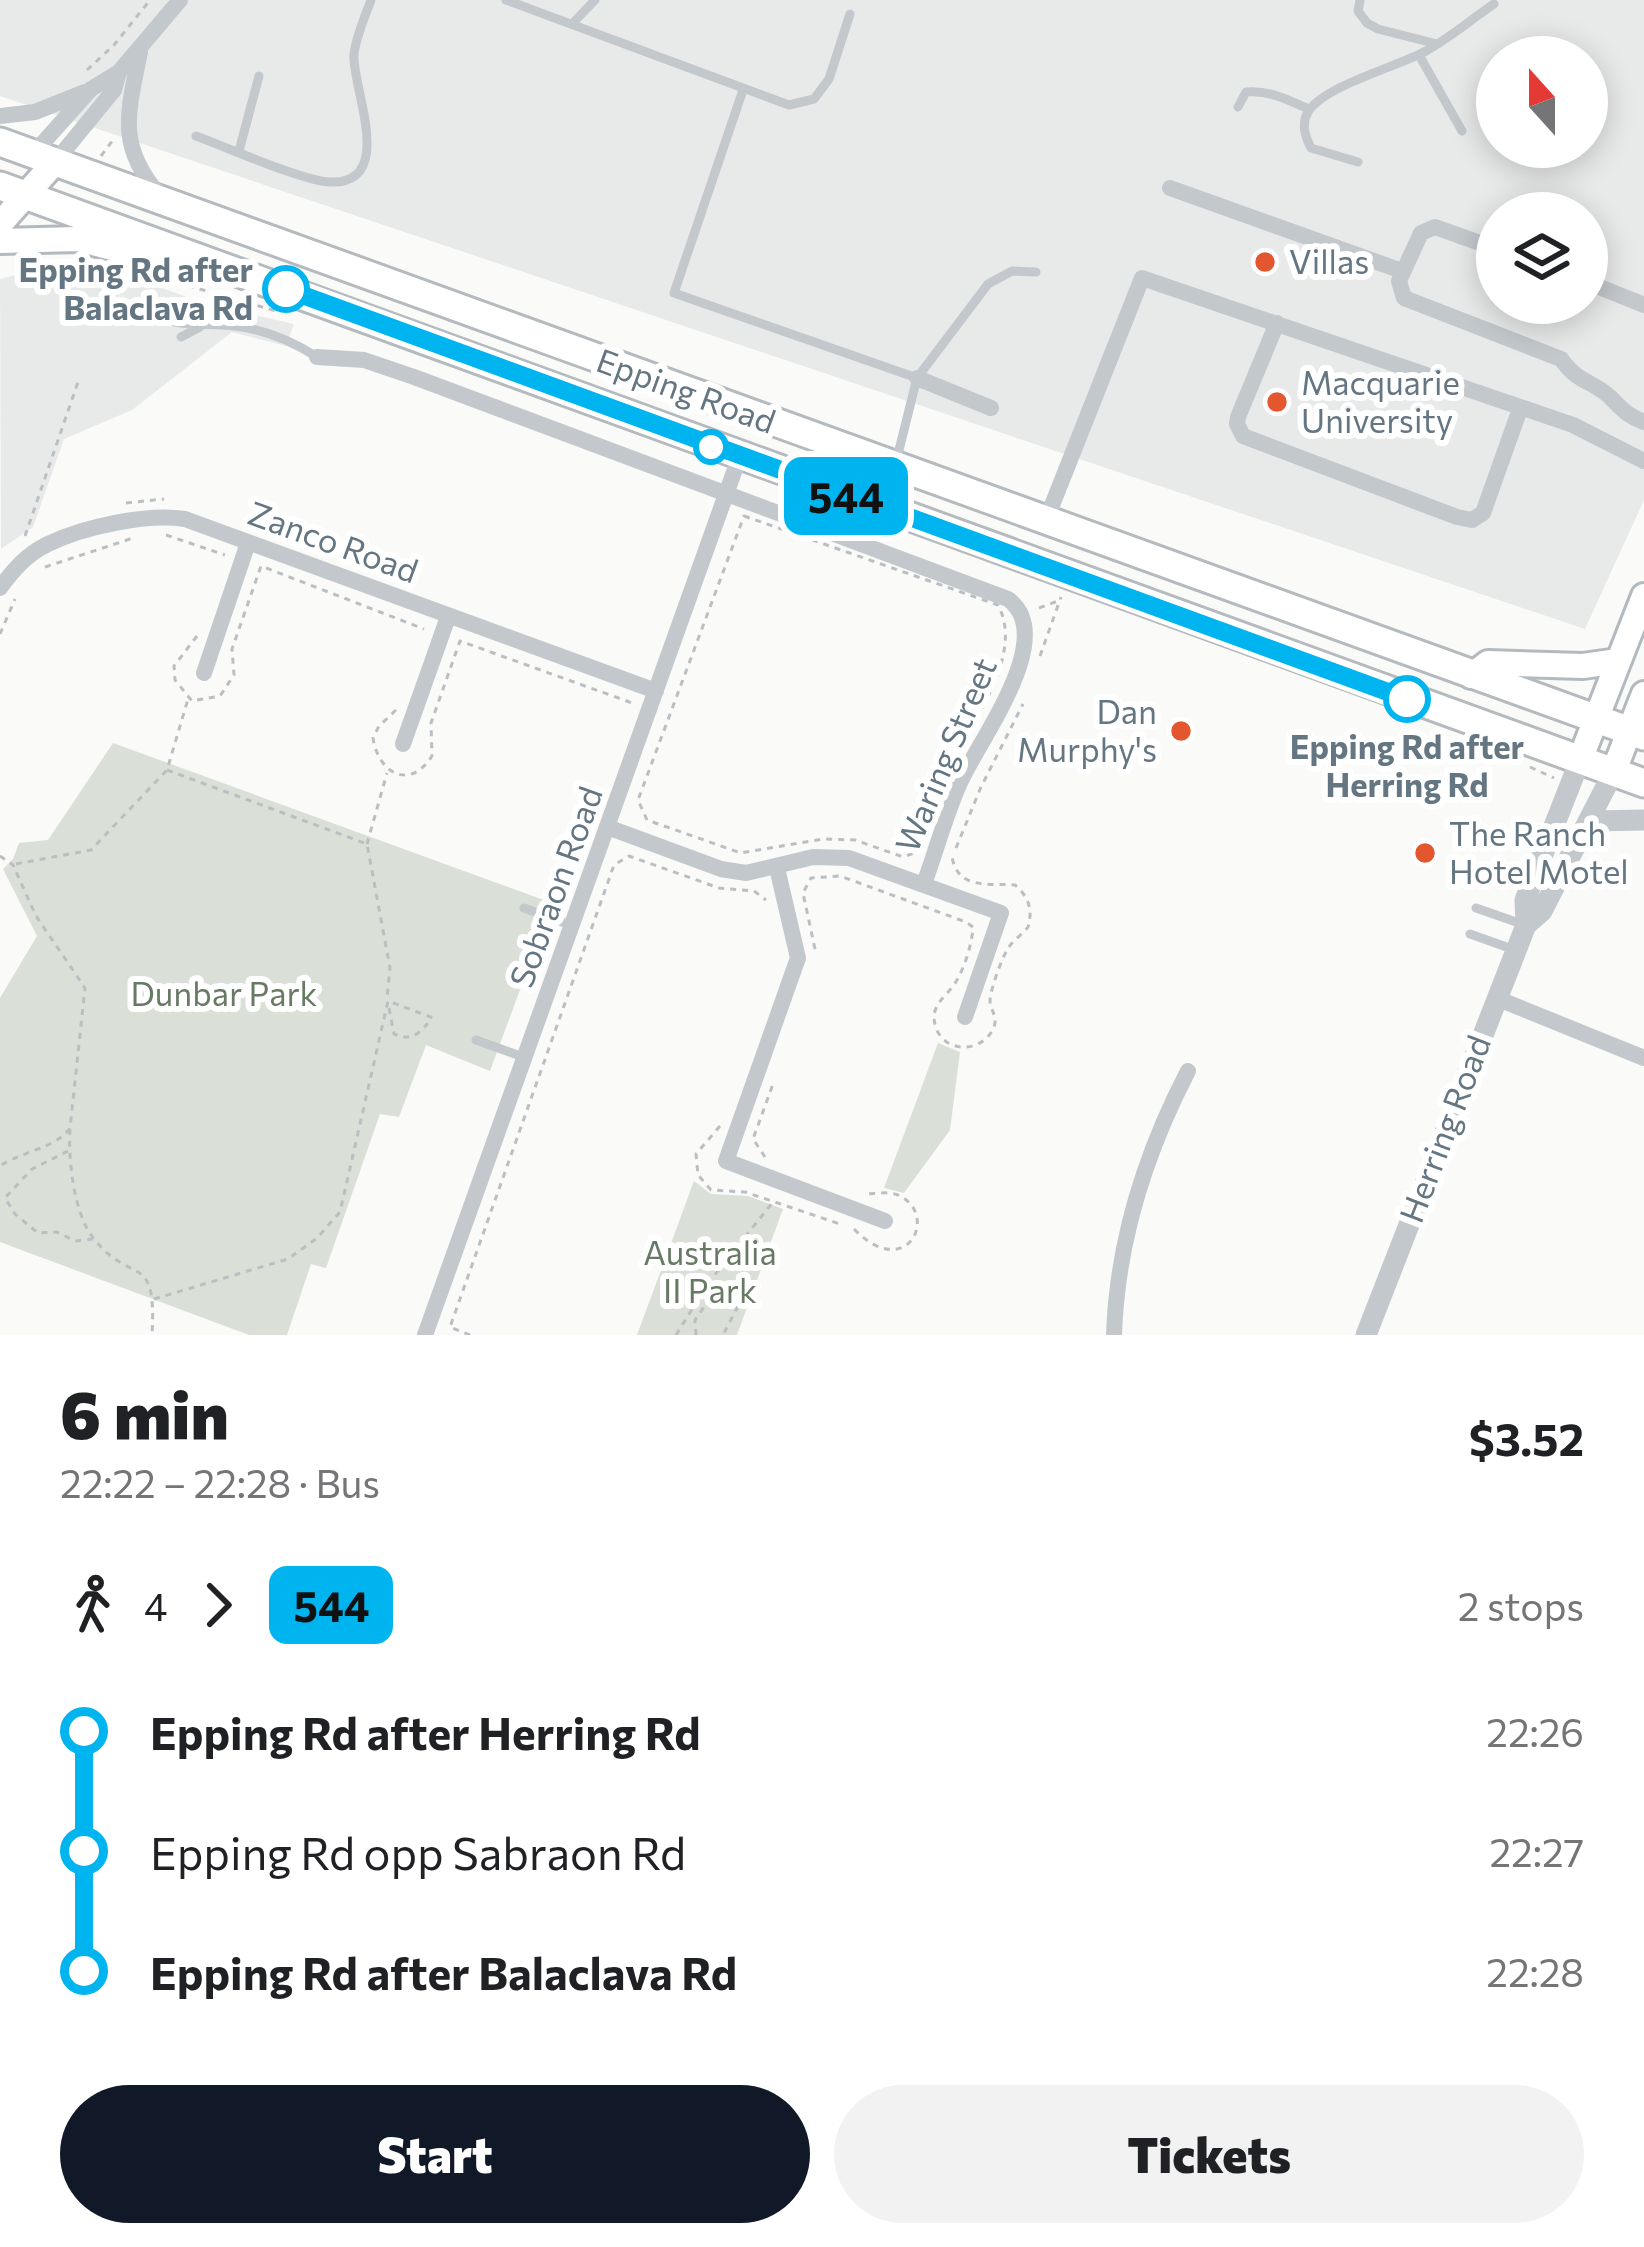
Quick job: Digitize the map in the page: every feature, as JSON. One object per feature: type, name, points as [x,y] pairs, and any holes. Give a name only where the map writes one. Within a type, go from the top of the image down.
[{"type":"main road","name":"Epping Road","points":[[0,142],[1637,734]]},
{"type":"main road","points":[[0,224],[7,190],[44,158]]},
{"type":"main road","name":"Epping Road","points":[[7,190],[1644,783]]},
{"type":"main road","points":[[0,241],[78,239],[150,258],[188,253]]},
{"type":"main road","name":"Herring Road","points":[[1580,760],[1644,596]]},
{"type":"main road","points":[[1471,676],[1488,663],[1583,667],[1618,661]]},
{"type":"main road","name":"Herring Road","points":[[1613,773],[1637,734],[1644,694]]},
{"type":"street","points":[[44,158],[114,90],[119,72],[180,0]]},
{"type":"street","points":[[141,46],[127,133],[140,169],[168,205]]},
{"type":"street","points":[[0,116],[35,112],[88,81],[119,72]]},
{"type":"street","points":[[44,158],[88,81]]},
{"type":"street","points":[[1169,188],[1402,272]]},
{"type":"street","points":[[1476,242],[1435,227],[1421,233],[1399,281],[1404,298],[1561,359],[1574,377],[1609,395],[1623,414],[1644,422]]},
{"type":"street","points":[[1045,523],[1142,278],[1573,425],[1644,461]]},
{"type":"street","points":[[1608,290],[1644,304]]},
{"type":"street","points":[[1277,322],[1238,416],[1243,436],[1457,517],[1472,520],[1483,513],[1520,409]]},
{"type":"street","name":"Waring Street","points":[[317,357],[364,360],[398,371],[1008,599],[1024,618],[1025,645],[997,718],[960,782],[924,884]]},
{"type":"street","points":[[917,378],[991,408]]},
{"type":"street","name":"Sobraon Road","points":[[425,1335],[739,458]]},
{"type":"street","name":"Zanco Road","points":[[0,588],[18,564],[48,544],[161,515],[185,519],[656,691]]},
{"type":"street","points":[[204,673],[248,543]]},
{"type":"street","points":[[403,744],[448,617]]},
{"type":"street","name":"Herring Road","points":[[1526,925],[1525,900],[1580,760]]},
{"type":"street","name":"Herring Road","points":[[1366,1335],[1515,950],[1526,925],[1542,911],[1613,773]]},
{"type":"street","points":[[1591,820],[1644,820]]},
{"type":"street","points":[[610,828],[746,874],[813,857],[849,858],[1001,914],[964,1017]]},
{"type":"street","points":[[777,868],[798,958],[726,1161],[885,1221]]},
{"type":"street","points":[[1496,998],[1644,1058]]},
{"type":"street","points":[[1114,1335],[1122,1253],[1148,1162],[1188,1071]]},
{"type":"lane","points":[[196,136],[329,182],[360,168],[369,133],[354,51],[371,0]]},
{"type":"lane","points":[[506,0],[789,105],[814,99],[829,79],[850,14]]},
{"type":"lane","points":[[572,24],[595,0]]},
{"type":"lane","points":[[1360,1],[1358,11],[1367,23],[1437,44]]},
{"type":"lane","points":[[1358,162],[1311,148],[1304,124],[1309,109],[1369,74],[1419,55],[1494,4]]},
{"type":"lane","points":[[1419,55],[1462,130]]},
{"type":"lane","points":[[239,151],[259,76]]},
{"type":"lane","points":[[742,90],[674,293],[917,378]]},
{"type":"lane","points":[[1238,107],[1246,92],[1256,91],[1309,109]]},
{"type":"lane","points":[[894,467],[917,378],[988,284],[1012,272],[1036,272]]},
{"type":"lane","points":[[175,322],[237,326],[294,342],[317,357]]},
{"type":"lane","points":[[181,337],[200,327]]},
{"type":"lane","points":[[524,908],[573,926]]},
{"type":"lane","points":[[1476,908],[1526,925]]},
{"type":"lane","points":[[1470,934],[1515,950]]},
{"type":"lane","points":[[476,1040],[526,1058]]},
{"type":"path","points":[[88,81],[150,0]]},
{"type":"path","points":[[89,146],[104,153],[117,134]]},
{"type":"path","points":[[39,253],[40,290]]},
{"type":"path","points":[[149,274],[284,313]]},
{"type":"path","points":[[66,313],[69,324]]},
{"type":"path","points":[[20,549],[78,382]]},
{"type":"path","points":[[744,516],[998,605],[1006,620],[1009,634],[983,707],[946,774],[914,853],[902,857],[855,840],[823,839],[741,853],[647,820],[640,810],[638,800],[744,516]]},
{"type":"path","points":[[153,536],[166,535],[226,555]]},
{"type":"path","points":[[35,570],[141,536]]},
{"type":"path","points":[[199,634],[174,666],[175,680],[188,698],[206,701],[229,688],[234,675],[232,649],[261,566],[425,629]]},
{"type":"path","points":[[0,634],[23,587]]},
{"type":"path","points":[[1034,609],[1060,600],[1062,594]]},
{"type":"path","points":[[399,706],[373,738],[375,752],[387,771],[405,777],[417,773],[432,757],[431,723],[460,641],[637,704]]},
{"type":"path","points":[[13,865],[91,850],[167,770],[188,698]]},
{"type":"path","points":[[167,770],[367,844]]},
{"type":"path","points":[[154,1299],[288,1259],[317,1238],[340,1212],[388,1001],[390,968],[367,844],[387,771]]},
{"type":"path","points":[[1545,775],[1552,778]]},
{"type":"path","points":[[0,856],[13,865],[36,916],[85,988],[69,1150],[76,1191],[94,1240],[146,1276],[154,1299],[152,1335]]},
{"type":"path","points":[[470,1335],[450,1328],[614,865],[629,856],[719,889],[754,891],[771,911]]},
{"type":"path","points":[[815,960],[803,893],[811,878],[840,876],[966,922],[973,927],[973,936],[956,983],[938,1002],[934,1022],[938,1035],[949,1044],[978,1045],[994,1027],[996,1016],[990,1001],[1009,946],[1028,927],[1030,908],[1015,885],[986,886],[957,874]]},
{"type":"path","points":[[388,1001],[434,1018],[418,1035],[405,1039],[394,1034],[388,1001]]},
{"type":"path","points":[[772,1161],[754,1139],[775,1077]]},
{"type":"path","points":[[721,1126],[696,1154],[698,1175],[711,1190],[745,1192],[854,1228],[878,1249],[900,1250],[910,1242],[917,1215],[904,1198],[889,1193],[864,1195]]},
{"type":"path","points":[[0,1166],[18,1154],[62,1139],[70,1128]]},
{"type":"path","points":[[9,1208],[5,1198],[32,1169],[69,1150]]},
{"type":"path","points":[[676,1335],[710,1282],[773,1202]]},
{"type":"path","points":[[0,1204],[38,1233],[94,1240]]},
{"type":"path","points":[[710,1282],[734,1298],[737,1308],[723,1335]]},
{"type":"path","points":[[696,1335],[695,1321],[717,1290]]},
{"type":"shaded area","name":"Macquarie University","points":[[0,0],[1644,0],[1644,500],[1585,629],[0,96]]},
{"type":"shaded area","points":[[82,258],[200,302],[294,324],[286,346],[232,332],[132,410],[64,439],[33,527],[1,549],[0,279]]},
{"type":"green space","name":"Dunbar Park","points":[[113,743],[552,903],[490,1071],[426,1045],[399,1117],[380,1114],[326,1268],[311,1264],[287,1335],[249,1335],[0,1242],[0,998],[37,936],[3,869],[19,843],[48,840]]},
{"type":"green space","points":[[938,1043],[960,1052],[950,1130],[904,1193],[884,1188]]},
{"type":"green space","name":"Australia II Park","points":[[694,1181],[711,1194],[748,1196],[783,1209],[737,1335],[637,1335]]},
{"type":"bus line","name":"544","points":[[286,289],[1407,699]]},
{"type":"place","name":"Villas","points":[[1265,262]]},
{"type":"place","name":"Epping Rd after Balaclava Rd","points":[[286,289]]},
{"type":"place","name":"Macquarie University","points":[[1277,402]]},
{"type":"place","name":"Epping Rd after Herring Rd","points":[[1407,699]]},
{"type":"place","name":"Dan Murphy's","points":[[1181,731]]},
{"type":"place","name":"The Ranch Hotel Motel","points":[[1425,853]]}]
